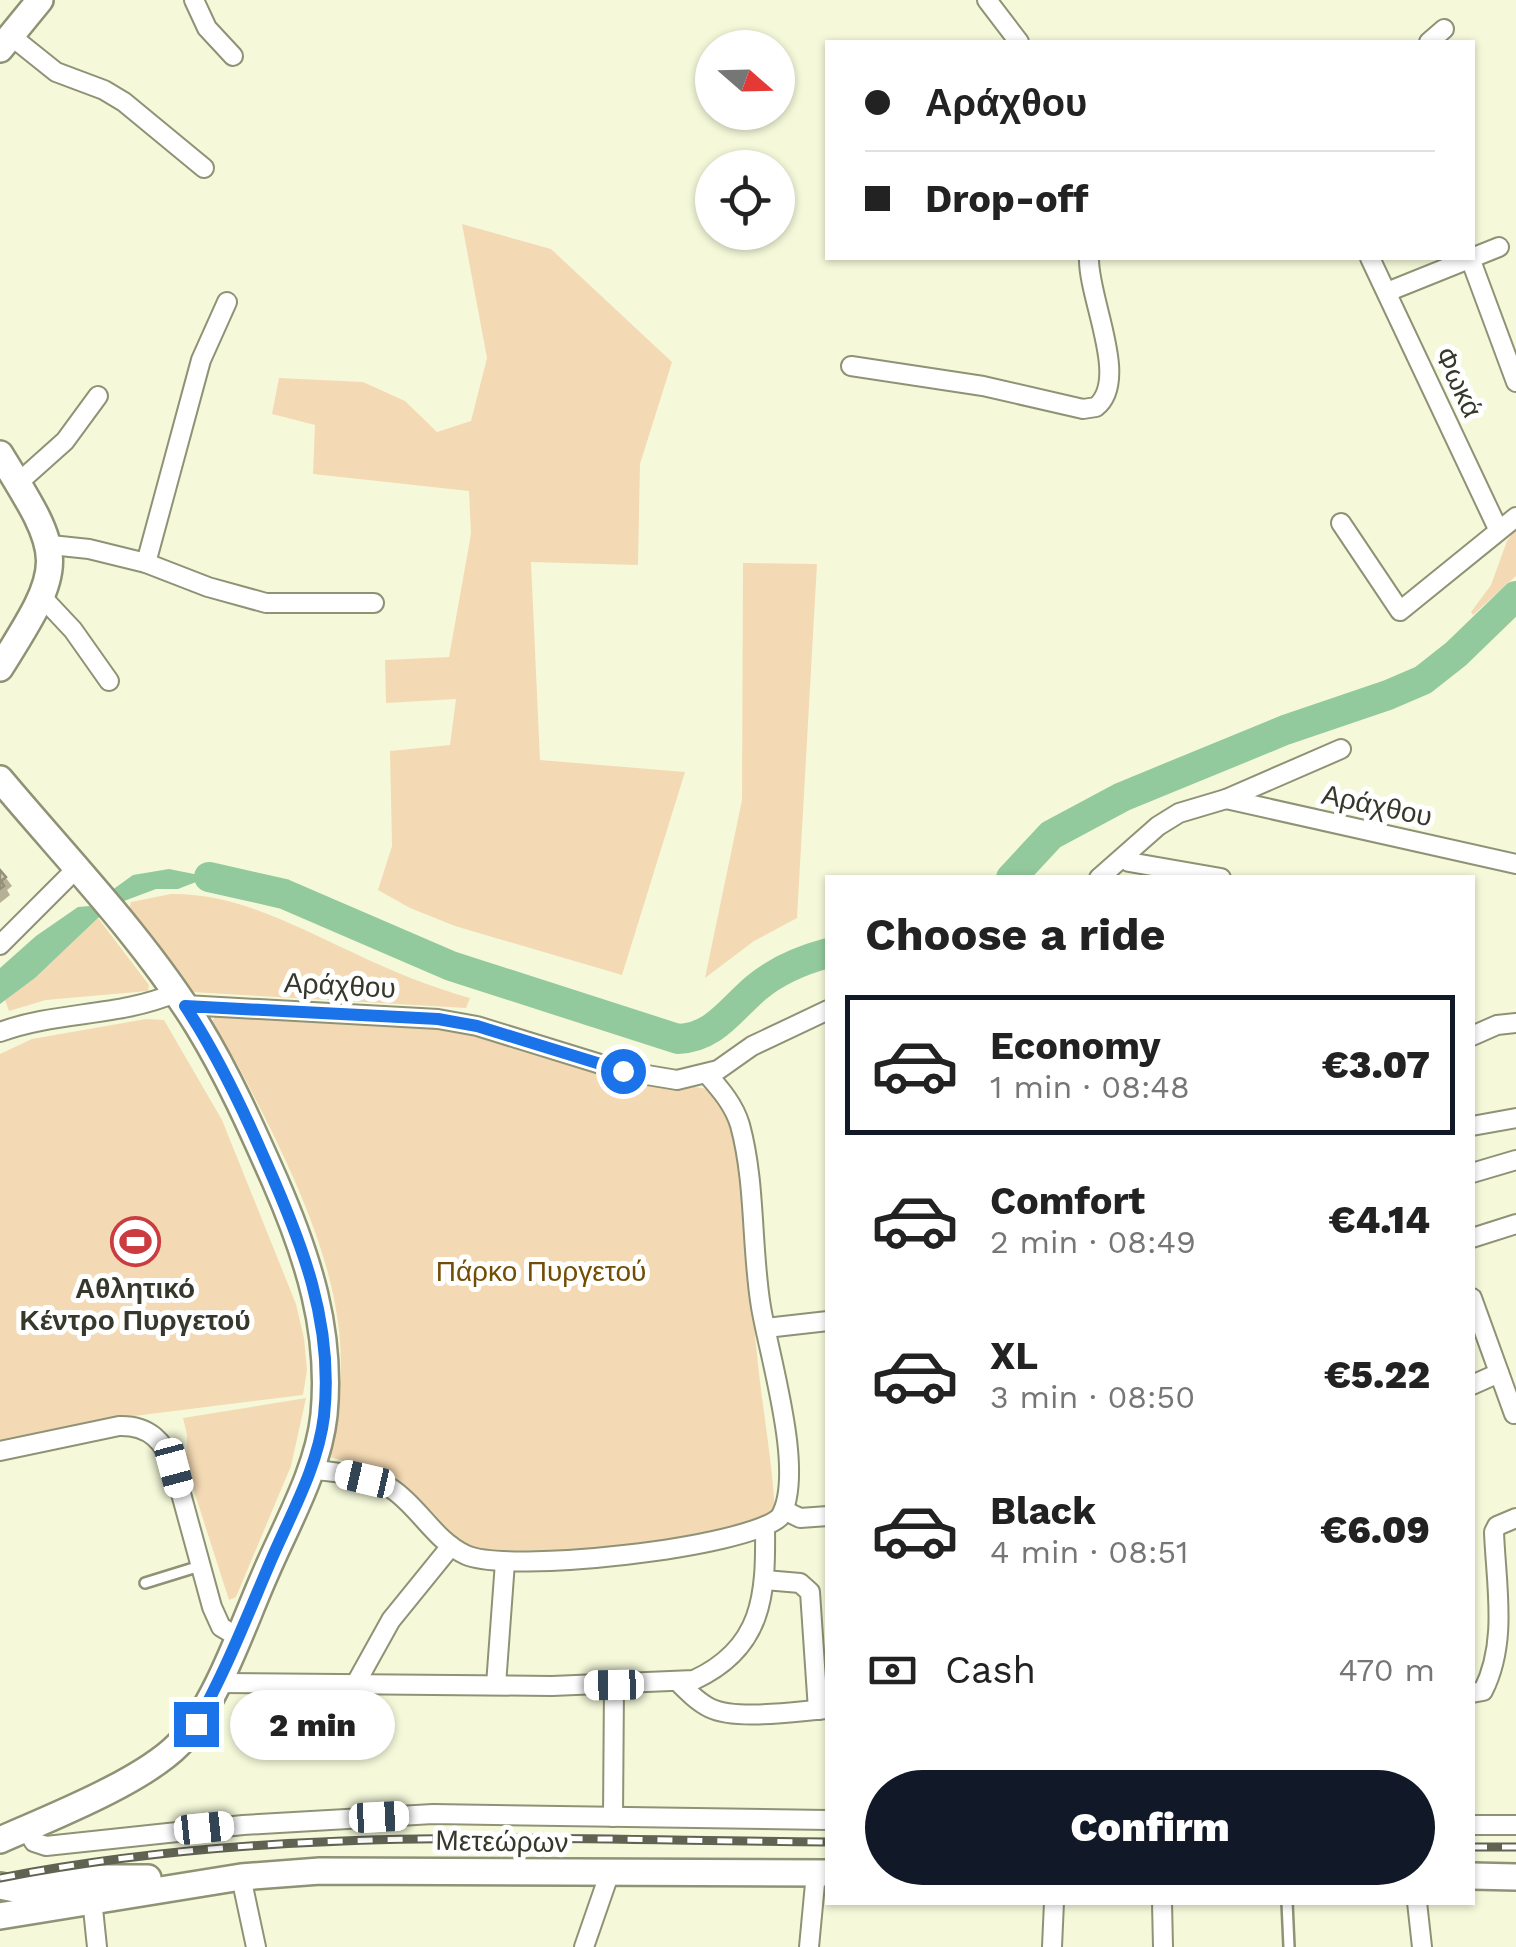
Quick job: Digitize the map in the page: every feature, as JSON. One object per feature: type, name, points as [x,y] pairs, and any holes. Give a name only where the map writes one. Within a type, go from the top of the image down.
[{"type":"street","points":[[40,0],[6,42],[56,72],[124,102],[204,168]]},
{"type":"street","points":[[194,0],[206,28],[233,56]]},
{"type":"street","points":[[986,0],[1017,40]]},
{"type":"street","points":[[1432,40],[1444,28]]},
{"type":"street","points":[[1475,256],[1499,247]]},
{"type":"street","points":[[851,366],[983,386],[1083,409],[1096,407],[1108,394],[1111,369],[1094,304],[1089,260]]},
{"type":"street","name":"Φωκά","points":[[1371,260],[1498,529]]},
{"type":"street","points":[[1386,292],[1465,260]]},
{"type":"street","points":[[1471,260],[1516,382]]},
{"type":"street","points":[[146,563],[201,360],[227,302]]},
{"type":"street","points":[[18,483],[65,440],[98,396]]},
{"type":"street","points":[[0,454],[50,545],[50,575],[42,597],[0,668]]},
{"type":"street","points":[[1341,523],[1400,610],[1516,517]]},
{"type":"street","points":[[50,545],[146,563],[208,587],[266,603],[374,603]]},
{"type":"street","points":[[42,597],[73,630],[108,681]]},
{"type":"street","name":"Αράχθου","points":[[1105,875],[1130,865],[1158,826],[1179,813],[1226,800],[1341,749]]},
{"type":"street","points":[[0,779],[125,927],[180,999],[226,1076],[300,1241],[323,1328],[325,1371],[324,1416],[310,1469],[196,1724],[163,1759],[85,1802],[0,1840]]},
{"type":"street","name":"Αράχθου","points":[[1226,800],[1516,864]]},
{"type":"street","points":[[1130,865],[1202,875]]},
{"type":"street","points":[[0,945],[80,874]]},
{"type":"street","name":"Αράχθου","points":[[0,1032],[47,1020],[180,999],[438,1019],[477,1026],[650,1077],[677,1080],[708,1074],[752,1046],[825,1011]]},
{"type":"street","points":[[1475,1035],[1497,1025],[1516,1023]]},
{"type":"street","points":[[310,1469],[388,1486],[451,1546],[474,1558],[505,1562],[628,1554],[765,1528],[784,1510],[784,1435],[775,1365],[761,1308],[739,1122],[708,1074]]},
{"type":"street","points":[[1475,1125],[1516,1118]]},
{"type":"street","points":[[1475,1172],[1516,1160]]},
{"type":"street","points":[[1475,1237],[1516,1224]]},
{"type":"street","points":[[1475,1306],[1514,1414]]},
{"type":"street","points":[[766,1328],[825,1321]]},
{"type":"street","points":[[1475,1384],[1500,1374]]},
{"type":"street","points":[[0,1451],[118,1426],[134,1427],[155,1436],[167,1448],[174,1468],[221,1627],[238,1637]]},
{"type":"street","points":[[784,1510],[800,1518],[825,1516]]},
{"type":"street","points":[[1475,1692],[1482,1691],[1488,1681],[1499,1620],[1494,1532],[1497,1526],[1516,1518]]},
{"type":"street","points":[[216,1683],[614,1685],[694,1680],[714,1670],[744,1641],[760,1611],[765,1580],[765,1528]]},
{"type":"street","points":[[356,1683],[385,1630],[451,1546]]},
{"type":"street","points":[[496,1685],[505,1562]]},
{"type":"street","points":[[679,1683],[716,1710],[823,1709],[818,1590],[800,1583],[765,1580]]},
{"type":"street","points":[[613,1817],[614,1685]]},
{"type":"street","points":[[26,1828],[30,1838],[39,1844],[57,1846],[243,1824],[433,1814],[825,1820]]},
{"type":"street","points":[[1475,1824],[1516,1825]]},
{"type":"street","name":"Μετεώρων","points":[[0,1916],[234,1878],[374,1870],[822,1873]]},
{"type":"street","points":[[584,1947],[610,1872]]},
{"type":"street","points":[[809,1947],[822,1873]]},
{"type":"street","points":[[1475,1876],[1516,1877]]},
{"type":"street","points":[[0,1886],[15,1889],[94,1878],[234,1878],[256,1947]]},
{"type":"street","points":[[92,1899],[97,1947]]},
{"type":"street","points":[[1052,1947],[1054,1905]]},
{"type":"street","points":[[1162,1905],[1162,1947]]},
{"type":"street","points":[[1417,1905],[1422,1947]]},
{"type":"lane","points":[[145,1583],[200,1566]]},
{"type":"lane","points":[[1287,1905],[1289,1947]]},
{"type":"green space","points":[[462,224],[551,249],[672,362],[640,464],[638,565],[531,562],[540,760],[685,772],[622,975],[455,926],[378,890],[392,846],[390,751],[450,745],[456,699],[386,703],[385,660],[449,657],[471,534],[469,491],[313,474],[315,425],[272,414],[279,378],[363,382],[405,401],[437,432],[471,421],[487,358]]},
{"type":"green space","points":[[1516,529],[1516,576],[1473,615],[1471,612],[1491,585],[1507,541]]},
{"type":"green space","points":[[743,563],[817,564],[797,918],[754,941],[705,978],[742,800]]},
{"type":"green space","points":[[171,894],[219,899],[265,913],[397,972],[470,998],[466,1008],[191,992],[129,910],[131,902]]},
{"type":"green space","points":[[98,918],[149,985],[148,991],[46,1000],[9,1011],[5,1000],[35,978]]},
{"type":"green space","name":"Πάρκο Πυργετού","points":[[217,1012],[442,1025],[683,1087],[706,1089],[720,1097],[733,1122],[748,1219],[756,1345],[775,1512],[767,1521],[622,1548],[509,1555],[457,1544],[391,1479],[372,1468],[329,1457],[339,1400],[341,1357],[328,1273],[290,1170],[212,1022]]},
{"type":"green space","name":"Αθλητικό Κέντρο Πυργετού","points":[[146,1019],[164,1020],[222,1120],[296,1304],[307,1370],[303,1395],[102,1420],[0,1443],[0,1054],[32,1039]]},
{"type":"green space","points":[[306,1398],[291,1466],[236,1597],[229,1600],[186,1466],[183,1418]]},
{"type":"shaded area","points":[[169,869],[209,877],[178,889],[156,889],[124,901],[98,918],[35,978],[0,1004],[0,968],[36,936],[78,907],[90,906],[133,875]]},
{"type":"waterway","points":[[1014,875],[1051,835],[1122,797],[1285,730],[1423,680],[1516,596]]},
{"type":"waterway","points":[[209,877],[284,894],[451,966],[678,1039],[702,1034],[781,971],[825,954]]},
{"type":"railway","points":[[0,1878],[103,1861],[309,1842],[516,1838],[825,1842]]},
{"type":"railway","points":[[1475,1847],[1516,1847]]},
{"type":"place","name":"Αθλητικό Κέντρο Πυργετού","points":[[135,1241]]},
{"type":"route","points":[[196,1724],[305,1483],[321,1435],[325,1371],[323,1328],[307,1259],[226,1076],[185,1006],[438,1019],[477,1026],[623,1071]]}]
